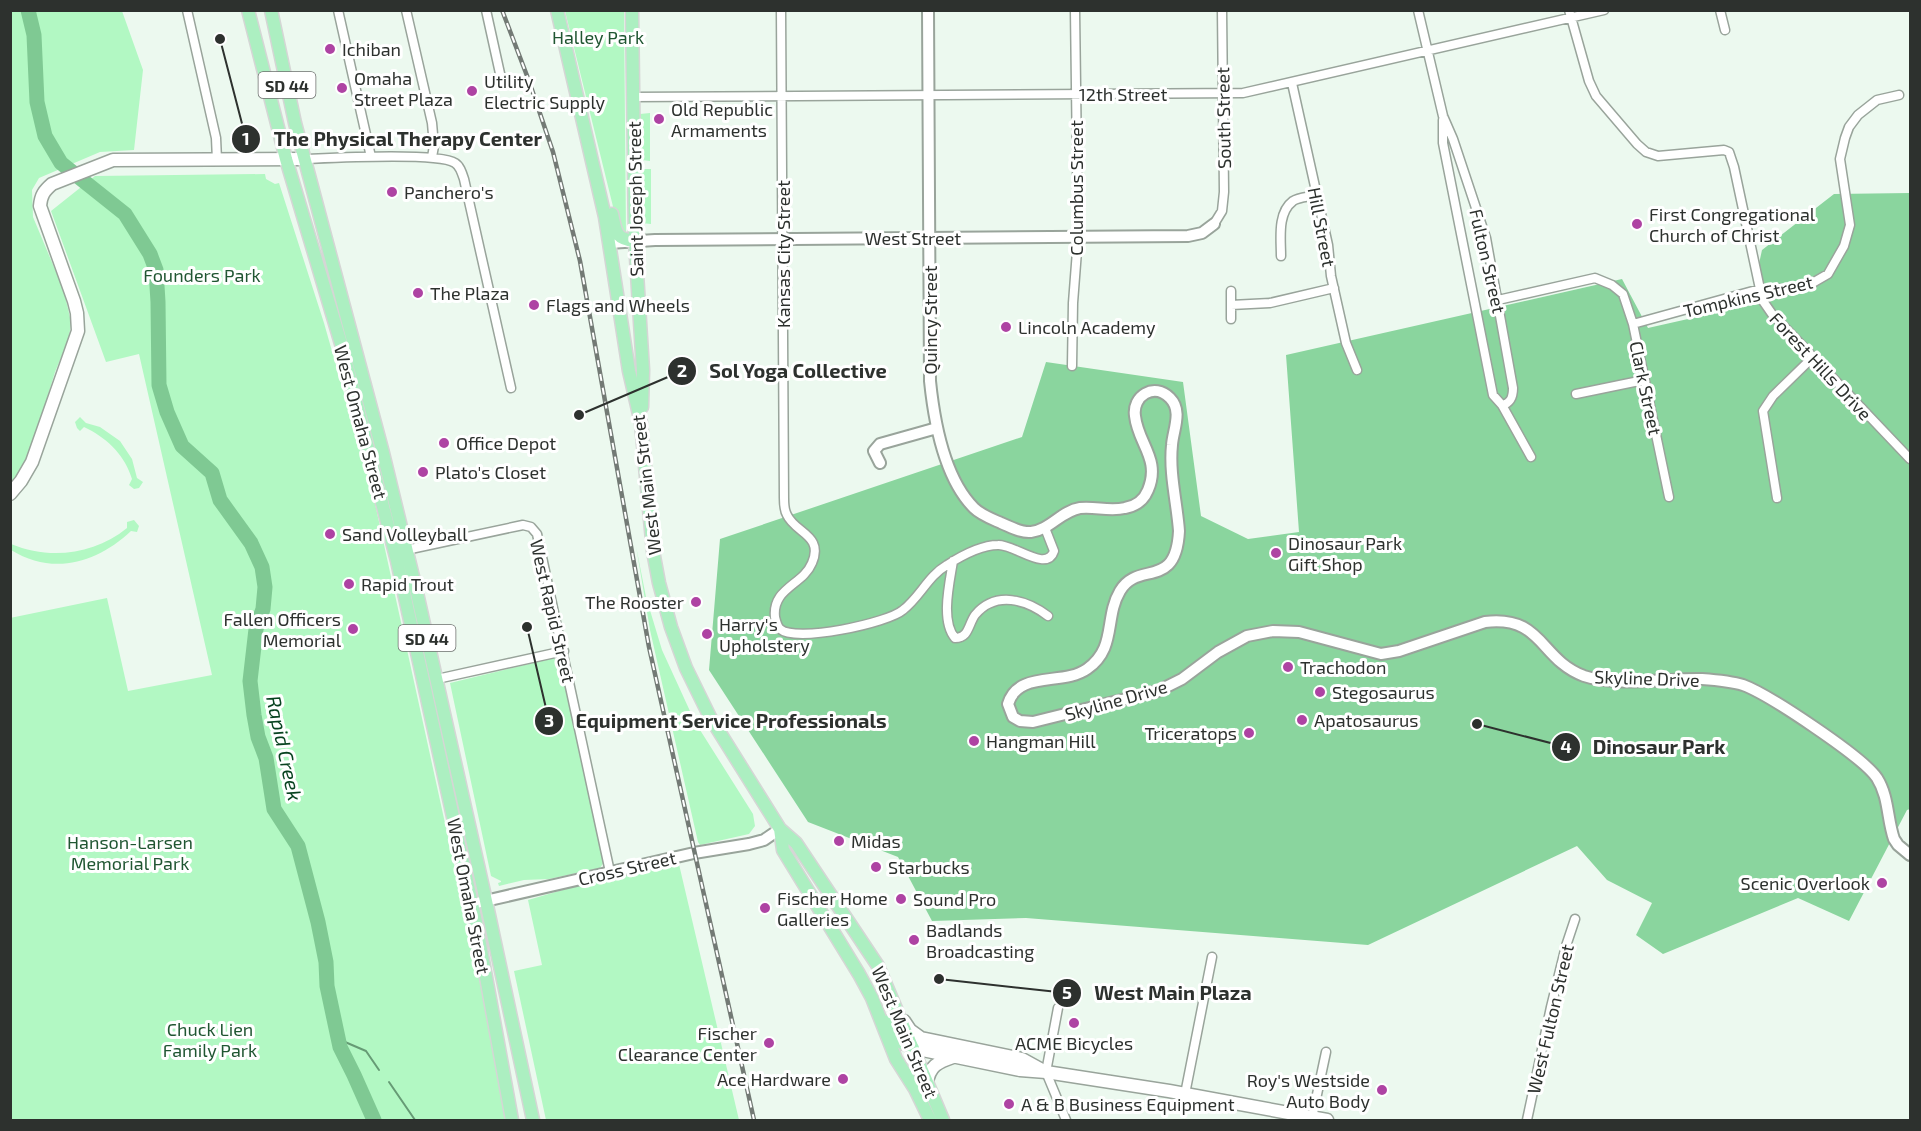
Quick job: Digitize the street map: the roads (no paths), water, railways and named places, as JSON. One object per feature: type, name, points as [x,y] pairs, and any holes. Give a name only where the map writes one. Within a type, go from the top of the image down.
[{"type":"main road","name":"West Omaha Street","points":[[248,10],[286,159],[376,473],[397,561],[472,904],[512,1120]]},
{"type":"main road","name":"West Omaha Street","points":[[271,10],[304,159],[383,453],[437,679],[533,1120]]},
{"type":"main road","name":"West Main Street","points":[[557,10],[609,243],[629,371],[641,423],[653,551],[671,627],[686,668],[710,717],[780,830],[796,843],[871,955],[916,1050],[943,1120]]},
{"type":"main road","name":"Saint Joseph Street","points":[[632,10],[635,241],[643,370],[641,423]]},
{"type":"main road","points":[[10,494],[32,462],[78,331],[74,301],[40,206],[44,190],[52,184],[112,160],[304,159]]},
{"type":"main road","points":[[594,169],[601,177],[608,193],[617,233],[622,239],[635,241]]},
{"type":"main road","name":"West Main Street","points":[[780,830],[783,850],[859,974],[872,998],[896,1059],[930,1120]]},
{"type":"main road","points":[[807,891],[826,910],[858,957],[893,1031],[902,1043],[916,1050],[1020,1070],[1185,1094],[1327,1120]]},
{"type":"main road","points":[[900,1016],[910,1030],[921,1038],[1022,1059],[1046,1072]]},
{"type":"main road","points":[[909,1080],[905,1063],[908,1056],[916,1050],[927,1047],[978,1056],[994,1053]]},
{"type":"main road","points":[[927,1083],[933,1066],[954,1057]]},
{"type":"street","points":[[186,10],[216,138],[217,160]]},
{"type":"street","points":[[338,10],[371,157]]},
{"type":"street","points":[[406,10],[432,123],[432,157]]},
{"type":"street","points":[[486,10],[501,78]]},
{"type":"street","name":"Kansas City Street","points":[[781,10],[784,498],[786,514],[809,536],[814,555],[809,569],[785,590],[776,602],[777,624],[786,632],[798,635],[819,634],[895,615],[909,604],[933,575],[953,561]]},
{"type":"street","name":"Quincy Street","points":[[928,10],[930,381],[937,428],[953,476],[975,509],[1021,531],[1032,532],[1044,528]]},
{"type":"street","name":"Columbus Street","points":[[1072,366],[1073,303],[1078,238],[1075,10]]},
{"type":"street","name":"South Street","points":[[1215,224],[1222,211],[1224,192],[1222,10]]},
{"type":"street","name":"Fulton Street","points":[[1418,10],[1443,116],[1482,222],[1513,388],[1510,402],[1502,405]]},
{"type":"street","name":"12th Street","points":[[633,97],[1251,92],[1427,51],[1570,14],[1604,10]]},
{"type":"street","points":[[1720,10],[1725,30]]},
{"type":"street","name":"Forest Hills Drive","points":[[1570,14],[1589,81],[1605,109],[1646,152],[1658,156],[1724,150],[1729,152],[1760,290],[1767,308],[1812,358],[1911,459]]},
{"type":"street","name":"Hill Street","points":[[1292,83],[1328,245],[1334,288],[1346,343],[1357,370]]},
{"type":"street","name":"Tompkins Street","points":[[1633,324],[1760,290],[1792,289],[1809,285],[1828,274],[1844,246],[1850,225],[1840,159],[1849,127],[1858,115],[1877,100],[1899,95]]},
{"type":"street","name":"Fulton Street","points":[[1443,116],[1443,143],[1491,388],[1495,399],[1502,405],[1531,457]]},
{"type":"street","points":[[304,159],[432,157],[455,163],[461,169],[511,388]]},
{"type":"street","points":[[1281,256],[1282,219],[1288,207],[1295,200],[1316,195]]},
{"type":"street","name":"West Street","points":[[609,243],[1188,236],[1202,233],[1215,224]]},
{"type":"street","name":"Clark Street","points":[[1498,300],[1595,278],[1612,285],[1623,294],[1633,324],[1669,497]]},
{"type":"street","points":[[1231,305],[1270,303],[1334,288]]},
{"type":"street","points":[[1231,291],[1231,319]]},
{"type":"street","points":[[1777,498],[1763,411],[1773,396],[1812,358]]},
{"type":"street","points":[[1576,394],[1644,380]]},
{"type":"street","name":"Skyline Drive","points":[[1044,528],[1071,510],[1091,507],[1118,510],[1137,504],[1144,497],[1152,478],[1152,467],[1151,458],[1135,417],[1136,402],[1140,396],[1151,391],[1164,393],[1171,399],[1177,416],[1171,450],[1179,531],[1174,559],[1163,569],[1130,580],[1124,585],[1114,606],[1108,641],[1093,665],[1078,674],[1026,684],[1014,691],[1008,704],[1009,710],[1012,717],[1020,721],[1028,723],[1043,721],[1158,691],[1182,678],[1230,644],[1260,633],[1299,632],[1381,654],[1399,651],[1485,622],[1514,622],[1531,632],[1559,661],[1586,676],[1630,681],[1702,679],[1726,681],[1755,690],[1815,728],[1865,764],[1876,776],[1885,794],[1894,839],[1911,855]]},
{"type":"street","points":[[880,463],[874,451],[880,444],[937,428]]},
{"type":"street","name":"West Rapid Street","points":[[406,550],[523,525],[531,527],[537,534],[610,872]]},
{"type":"street","points":[[1044,528],[1054,551],[1048,560],[1034,558],[1001,545],[975,551],[953,561],[947,596],[952,635],[955,638],[968,632],[972,620],[981,610],[1004,600],[1027,602],[1048,616]]},
{"type":"street","points":[[437,679],[564,651]]},
{"type":"street","name":"Cross Street","points":[[472,904],[694,853],[749,844],[764,840],[780,830]]},
{"type":"street","name":"West Fulton Street","points":[[1527,1120],[1551,1007],[1575,919]]},
{"type":"street","points":[[1185,1094],[1212,957]]},
{"type":"street","points":[[1058,1008],[1046,1072],[1065,1120]]},
{"type":"street","points":[[1312,1118],[1326,1052]]},
{"type":"waterway","name":"Rapid Creek","points":[[28,10],[34,35],[37,102],[45,136],[61,163],[125,214],[150,254],[156,270],[159,385],[167,412],[182,446],[212,473],[220,500],[251,543],[262,567],[265,587],[263,609],[256,629],[250,681],[258,737],[266,758],[274,809],[298,846],[318,922],[326,962],[327,986],[340,1047],[374,1120]]},
{"type":"waterway","points":[[338,1039],[366,1051],[379,1070]]},
{"type":"waterway","points":[[389,1082],[415,1120]]},
{"type":"railway","points":[[502,10],[553,152],[580,261],[649,647],[754,1120]]},
{"type":"place","name":"The Physical Therapy Center","points":[[220,39]]},
{"type":"place","name":"Ichiban","points":[[330,49]]},
{"type":"place","name":"Omaha Street Plaza","points":[[342,88]]},
{"type":"place","name":"Utility Electric Supply","points":[[472,91]]},
{"type":"place","name":"Old Republic Armaments","points":[[659,119]]},
{"type":"place","name":"Panchero's","points":[[392,192]]},
{"type":"place","name":"First Congregational Church of Christ","points":[[1637,224]]},
{"type":"place","name":"The Plaza","points":[[418,293]]},
{"type":"place","name":"Flags and Wheels","points":[[534,305]]},
{"type":"place","name":"Lincoln Academy","points":[[1006,327]]},
{"type":"place","name":"Sol Yoga Collective","points":[[579,415]]},
{"type":"place","name":"Office Depot","points":[[444,443]]},
{"type":"place","name":"Plato's Closet","points":[[423,472]]},
{"type":"place","name":"Sand Volleyball","points":[[330,534]]},
{"type":"place","name":"Dinosaur Park Gift Shop","points":[[1276,553]]},
{"type":"place","name":"Rapid Trout","points":[[349,584]]},
{"type":"place","name":"The Rooster","points":[[696,602]]},
{"type":"place","name":"Equipment Service Professionals","points":[[527,627]]},
{"type":"place","name":"Fallen Officers Memorial","points":[[353,629]]},
{"type":"place","name":"Harry's Upholstery","points":[[707,634]]},
{"type":"place","name":"Trachodon","points":[[1288,667]]},
{"type":"place","name":"Stegosaurus","points":[[1320,692]]},
{"type":"place","name":"Apatosaurus","points":[[1302,720]]},
{"type":"place","name":"Dinosaur Park","points":[[1477,724]]},
{"type":"place","name":"Triceratops","points":[[1249,733]]},
{"type":"place","name":"Hangman Hill","points":[[974,741]]},
{"type":"place","name":"Midas","points":[[839,841]]},
{"type":"place","name":"Starbucks","points":[[876,867]]},
{"type":"place","name":"Scenic Overlook","points":[[1882,883]]},
{"type":"place","name":"Sound Pro","points":[[901,899]]},
{"type":"place","name":"Fischer Home Galleries","points":[[765,908]]},
{"type":"place","name":"Badlands Broadcasting","points":[[914,940]]},
{"type":"place","name":"West Main Plaza","points":[[939,979]]},
{"type":"place","name":"ACME Bicycles","points":[[1074,1023]]},
{"type":"place","name":"Fischer Clearance Center","points":[[769,1043]]},
{"type":"place","name":"Ace Hardware","points":[[843,1079]]},
{"type":"place","name":"Roy's Westside Auto Body","points":[[1382,1090]]},
{"type":"place","name":"A & B Business Equipment","points":[[1009,1104]]},
{"type":"park label","name":"Halley Park","points":[[598,37]]},
{"type":"park label","name":"Founders Park","points":[[202,275]]},
{"type":"park label","name":"Hanson-Larsen Memorial Park","points":[[130,852]]},
{"type":"park label","name":"Chuck Lien Family Park","points":[[210,1039]]}]
